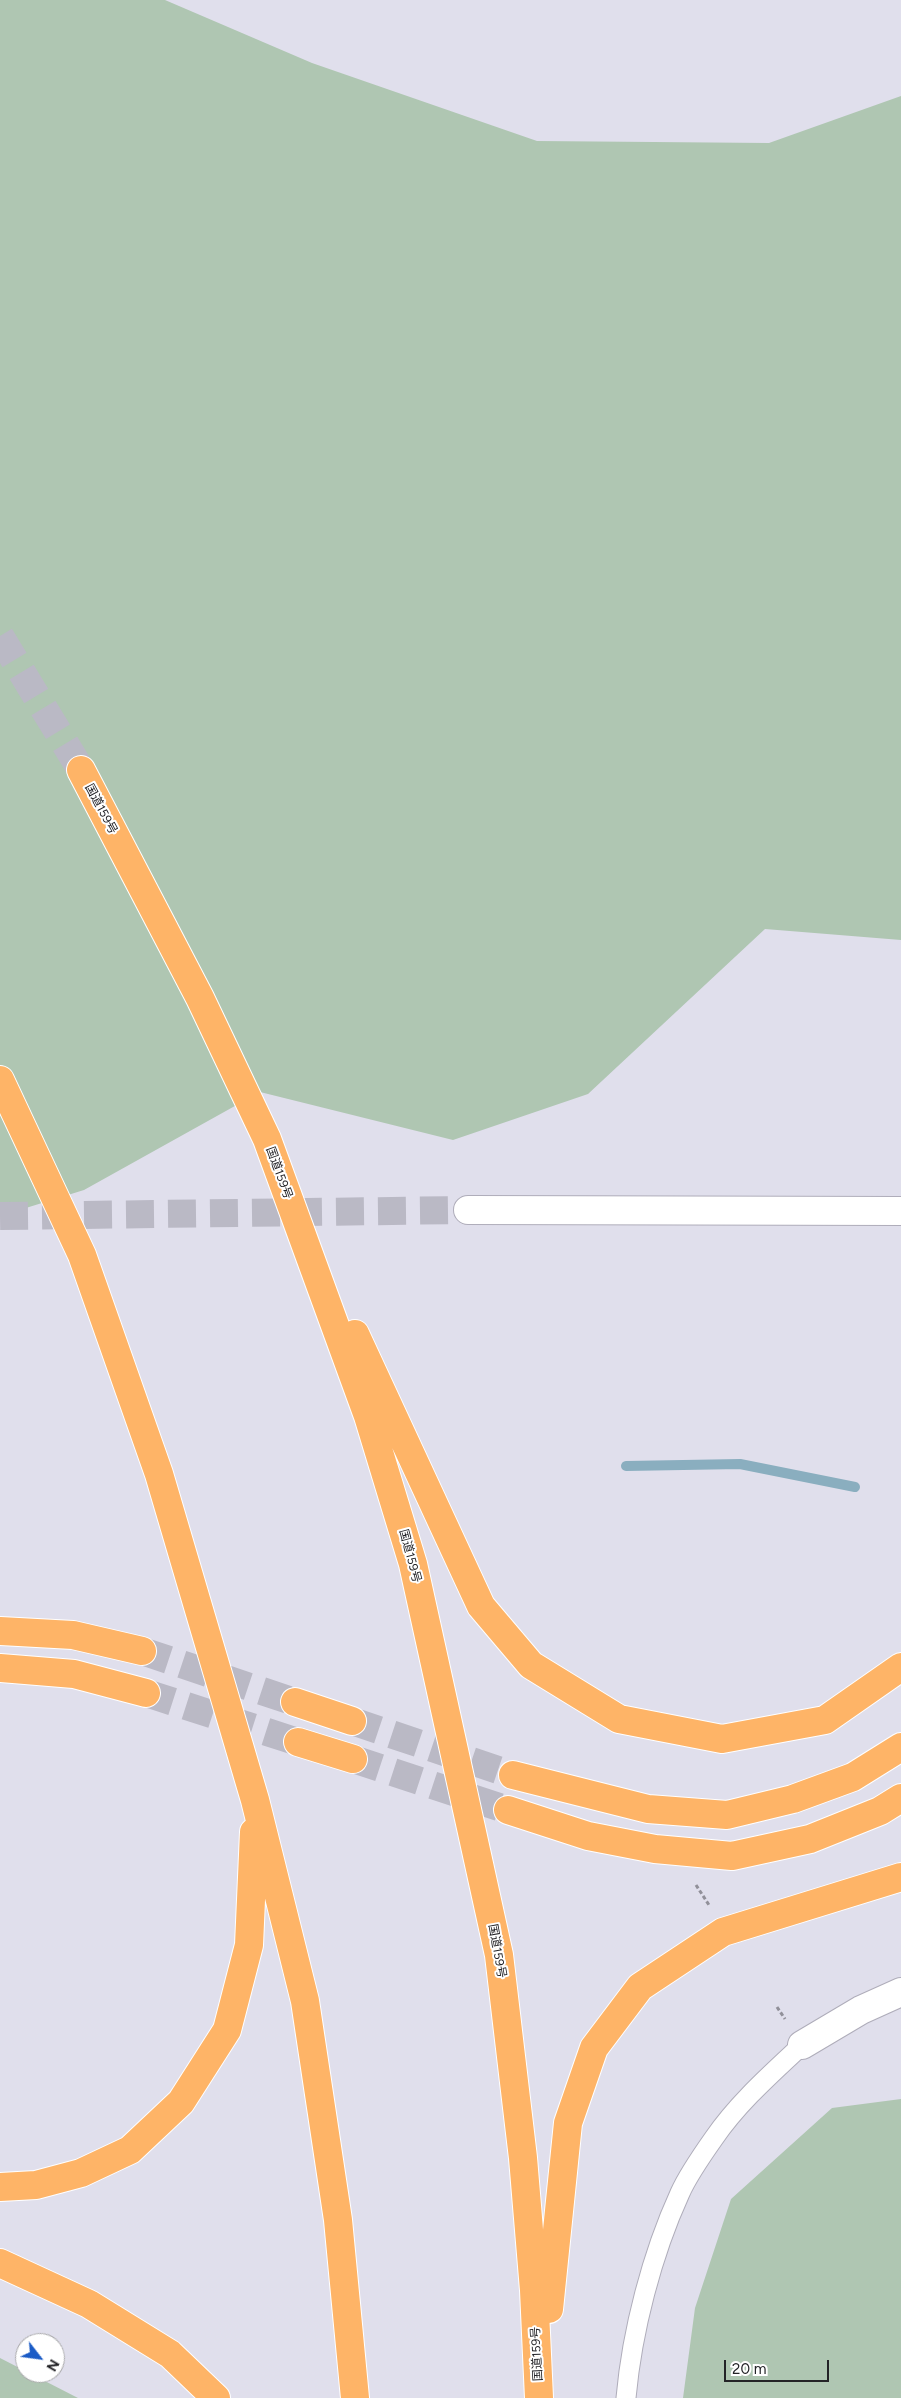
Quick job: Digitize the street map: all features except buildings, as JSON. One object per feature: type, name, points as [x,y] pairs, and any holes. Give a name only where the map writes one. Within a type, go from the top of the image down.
[{"type":"highway","name":"国道159号","points":[[81,770],[200,998],[267,1139],[368,1416],[413,1564],[497,1946],[524,2167],[534,2290],[539,2398]]},
{"type":"highway","points":[[0,1080],[89,1273],[159,1474],[255,1800],[305,2001],[338,2220],[355,2398]]},
{"type":"highway","points":[[267,1139],[435,1511],[481,1606],[531,1665],[619,1719],[722,1739],[825,1720],[901,1667]]},
{"type":"highway","points":[[0,1631],[73,1636],[142,1651]]},
{"type":"highway","points":[[0,1668],[74,1674],[146,1693]]},
{"type":"highway","points":[[295,1702],[352,1721]]},
{"type":"highway","points":[[298,1742],[352,1759]]},
{"type":"highway","points":[[513,1775],[648,1809],[727,1815],[793,1799],[853,1777],[901,1747]]},
{"type":"highway","points":[[508,1810],[588,1836],[654,1849],[732,1856],[810,1839],[880,1811],[901,1798]]},
{"type":"highway","points":[[0,2187],[36,2185],[81,2173],[130,2150],[181,2102],[227,2030],[249,1945],[255,1800]]},
{"type":"highway","points":[[544,2398],[552,2268],[568,2123],[594,2048],[640,1987],[723,1932],[901,1877]]},
{"type":"highway","points":[[0,2263],[89,2304],[170,2354],[216,2398]]},
{"type":"street","points":[[468,1210],[901,1211]]},
{"type":"street","points":[[802,2045],[861,2010],[901,1992]]},
{"type":"lane","points":[[626,2398],[639,2322],[656,2255],[680,2192],[714,2137],[759,2086],[802,2045]]},
{"type":"path","points":[[694,1883],[710,1907]]},
{"type":"green space","points":[[0,0],[165,0],[312,63],[537,141],[769,143],[901,96],[901,940],[765,929],[588,1094],[453,1140],[260,1092],[84,1190],[0,1216]]},
{"type":"green space","points":[[901,2099],[901,2398],[683,2398],[695,2308],[731,2199],[832,2108]]},
{"type":"green space","points":[[0,2358],[15,2366],[15,2383],[49,2383],[78,2398],[0,2398]]},
{"type":"waterway","points":[[626,1466],[740,1464],[855,1487]]},
{"type":"tunnel","points":[[0,636],[81,770]]},
{"type":"tunnel","points":[[0,1216],[468,1210]]},
{"type":"tunnel","points":[[142,1651],[295,1702]]},
{"type":"tunnel","points":[[146,1693],[298,1742]]},
{"type":"tunnel","points":[[352,1721],[513,1775]]},
{"type":"tunnel","points":[[353,1759],[508,1810]]}]
